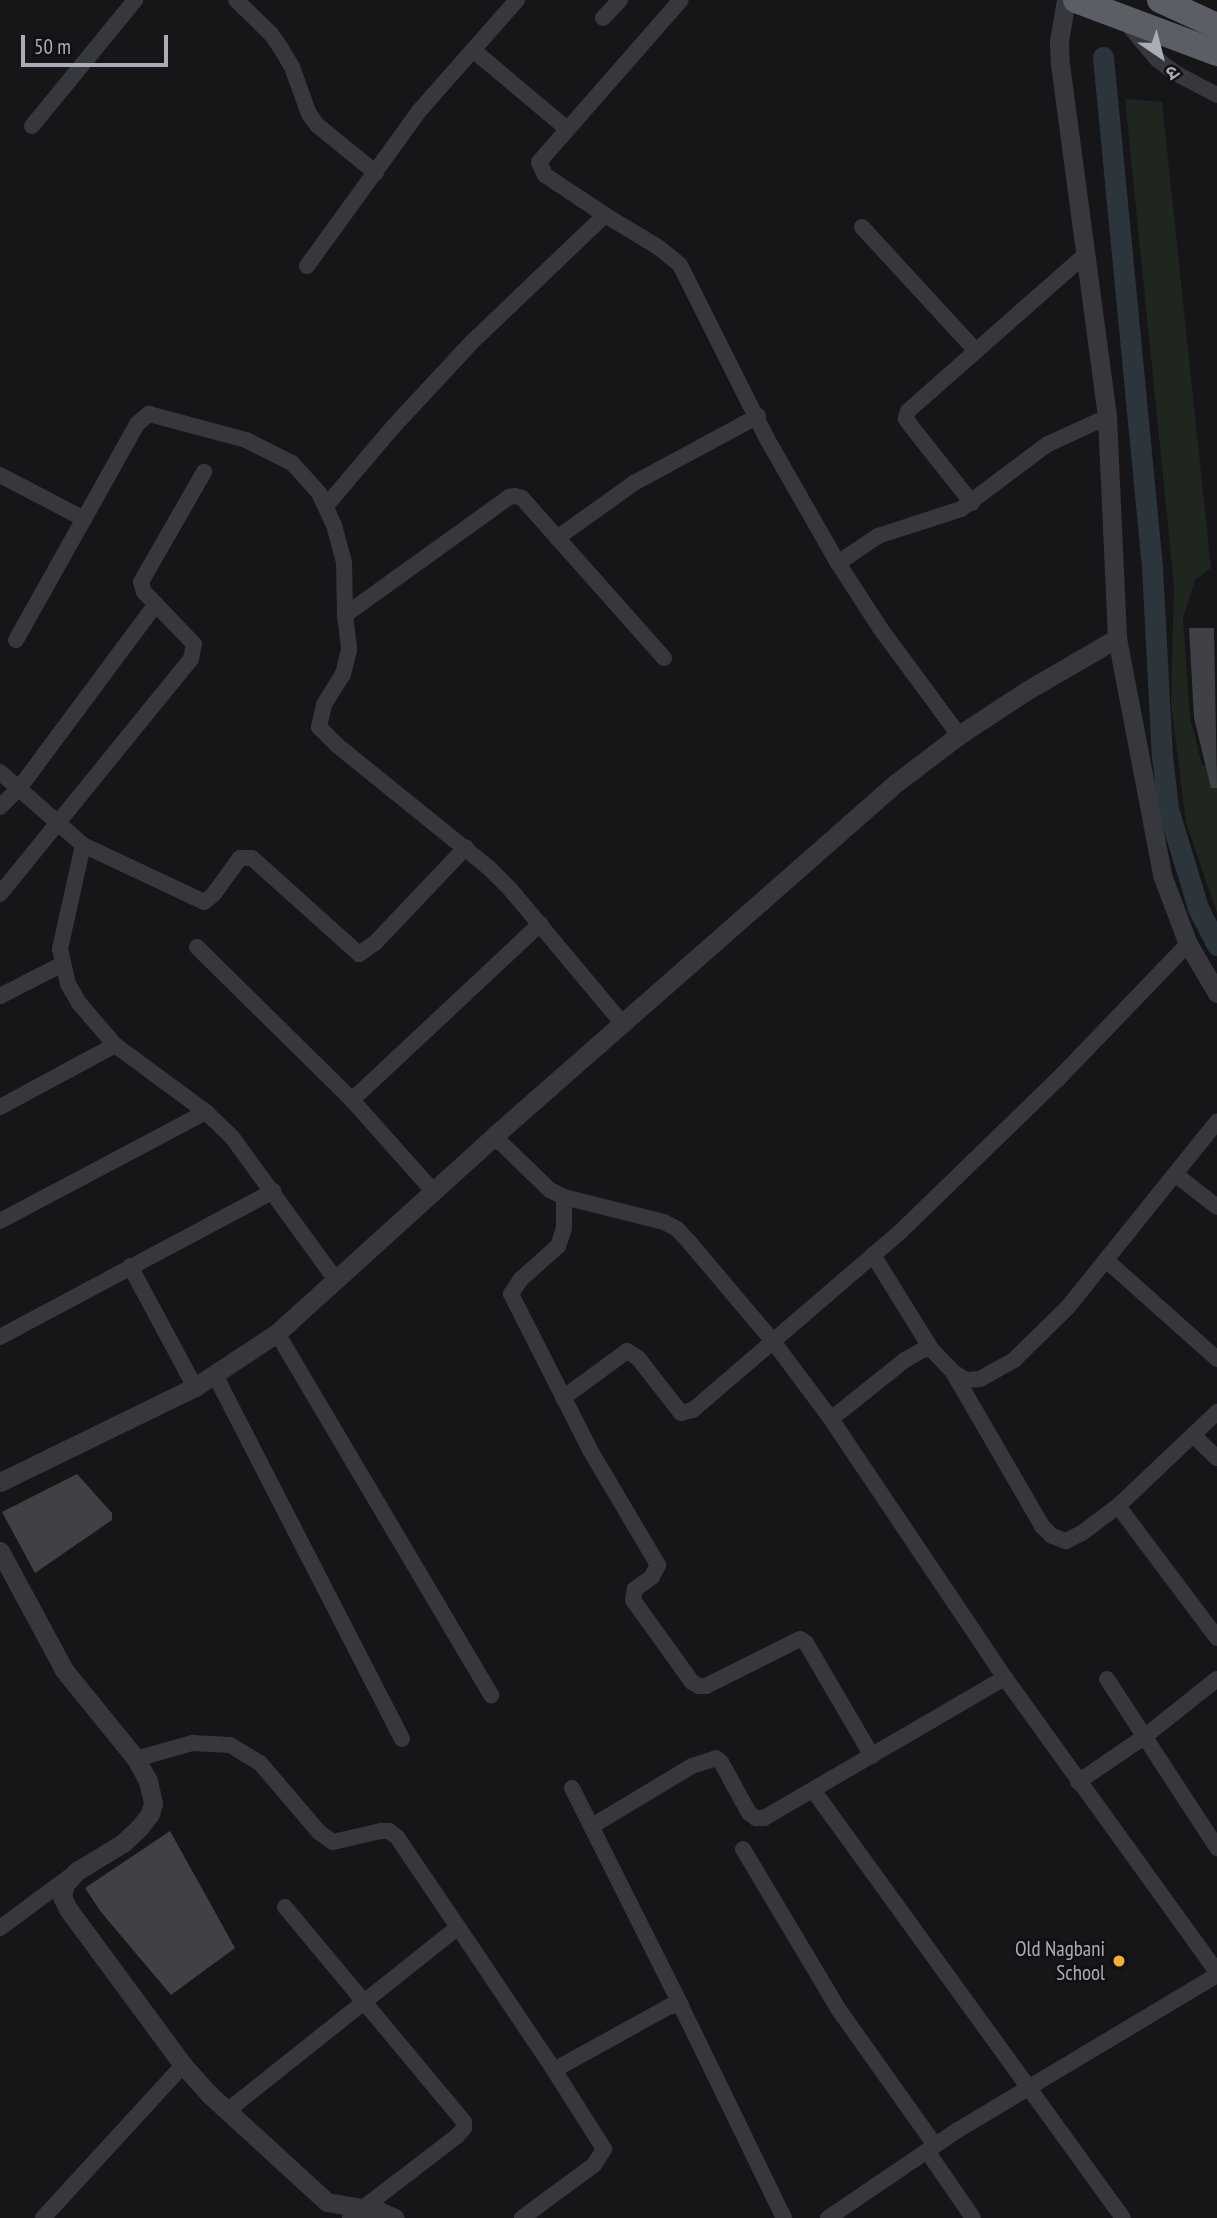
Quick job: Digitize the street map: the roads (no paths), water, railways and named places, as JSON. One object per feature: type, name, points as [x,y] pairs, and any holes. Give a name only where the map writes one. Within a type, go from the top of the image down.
[{"type":"highway","points":[[1076,0],[1217,53]]},
{"type":"highway","points":[[1160,0],[1217,26]]},
{"type":"street","points":[[32,126],[135,0]]},
{"type":"street","points":[[236,0],[271,34],[280,47],[292,68],[309,114],[317,125],[376,173]]},
{"type":"street","points":[[307,265],[420,110],[517,0]]},
{"type":"street","points":[[603,18],[620,0]]},
{"type":"street","points":[[681,0],[544,155],[539,162],[540,169],[605,215],[658,247],[680,265],[782,467],[838,563],[880,628],[959,735]]},
{"type":"street","points":[[1066,0],[1059,41],[1060,64],[1107,417],[1117,638],[1162,875],[1188,944],[1217,993]]},
{"type":"street","points":[[1121,17],[1141,42],[1175,73],[1217,95]]},
{"type":"street","points":[[473,50],[567,129]]},
{"type":"street","points":[[326,506],[461,353],[605,215]]},
{"type":"street","points":[[862,227],[975,350]]},
{"type":"street","points":[[972,503],[906,419],[915,403],[1086,254]]},
{"type":"street","points":[[16,640],[137,424],[149,414],[246,440],[275,453],[310,480],[326,506],[344,562],[349,650],[343,674],[324,705],[319,727],[338,746],[466,847],[510,889],[623,1024]]},
{"type":"street","points":[[557,538],[634,482],[758,416]]},
{"type":"street","points":[[838,563],[878,536],[946,516],[972,503],[1048,444],[1107,417]]},
{"type":"street","points":[[0,894],[194,652],[190,638],[141,587],[143,576],[204,472]]},
{"type":"street","points":[[0,475],[84,519]]},
{"type":"street","points":[[345,615],[509,496],[522,498],[664,658]]},
{"type":"street","points":[[0,807],[20,787],[156,604]]},
{"type":"street","points":[[0,1482],[195,1387],[278,1333],[494,1136],[896,783],[959,735],[1026,691],[1117,638]]},
{"type":"street","points":[[0,772],[83,845],[204,902],[213,895],[240,858],[251,858],[359,954],[375,943],[466,847]]},
{"type":"street","points":[[83,845],[60,949],[61,965],[79,1003],[115,1045],[206,1112],[232,1137],[274,1191],[336,1280]]},
{"type":"street","points":[[352,1100],[540,925]]},
{"type":"street","points":[[563,1398],[627,1351],[638,1358],[674,1407],[686,1414],[873,1255],[1058,1079],[1188,944]]},
{"type":"street","points":[[197,947],[352,1100],[434,1192]]},
{"type":"street","points":[[0,996],[61,965]]},
{"type":"street","points":[[0,1107],[115,1045]]},
{"type":"street","points":[[0,1221],[206,1112]]},
{"type":"street","points":[[953,1372],[966,1380],[981,1379],[1014,1360],[1068,1307],[1217,1122]]},
{"type":"street","points":[[494,1136],[537,1180],[564,1196],[649,1217],[677,1229],[772,1340],[831,1419],[1005,1678],[1217,1973],[931,2148],[828,2218]]},
{"type":"street","points":[[1175,1174],[1217,1208]]},
{"type":"street","points":[[0,1337],[274,1191]]},
{"type":"street","points":[[564,1196],[564,1228],[558,1246],[521,1279],[511,1294],[563,1398],[658,1565],[652,1577],[635,1589],[633,1600],[692,1682],[706,1686],[800,1639],[806,1643],[872,1755]]},
{"type":"street","points":[[873,1255],[932,1350],[953,1372],[1042,1526],[1052,1536],[1066,1541],[1082,1533],[1118,1506],[1217,1412]]},
{"type":"street","points":[[1106,1260],[1217,1359]]},
{"type":"street","points":[[130,1266],[195,1387]]},
{"type":"street","points":[[278,1333],[491,1695]]},
{"type":"street","points":[[831,1419],[905,1360],[924,1349],[932,1350]]},
{"type":"street","points":[[215,1375],[402,1740]]},
{"type":"street","points":[[1194,1435],[1217,1458]]},
{"type":"street","points":[[1118,1506],[1217,1638]]},
{"type":"street","points":[[0,1551],[64,1670],[136,1759],[148,1781],[153,1803],[150,1814],[122,1843],[77,1871],[0,1928]]},
{"type":"street","points":[[592,1826],[709,1759],[721,1762],[742,1803],[757,1818],[772,1814],[1005,1678]]},
{"type":"street","points":[[1107,1679],[1217,1848]]},
{"type":"street","points":[[1078,1782],[1144,1737],[1217,1679]]},
{"type":"street","points":[[136,1759],[192,1743],[230,1745],[260,1763],[319,1832],[333,1842],[381,1831],[389,1831],[397,1837],[554,2070],[604,2150],[594,2165],[522,2218]]},
{"type":"street","points":[[572,1788],[784,2218]]},
{"type":"street","points":[[813,1790],[1123,2218]]},
{"type":"street","points":[[743,1849],[839,2010],[931,2148],[973,2218]]},
{"type":"street","points":[[77,1871],[65,1884],[62,1897],[68,1909],[183,2066],[227,2111],[327,2202],[357,2213],[395,2218]]},
{"type":"street","points":[[285,1907],[464,2122],[464,2128],[457,2136],[357,2213]]},
{"type":"street","points":[[227,2111],[458,1927]]},
{"type":"street","points":[[554,2070],[670,2007],[681,2006]]},
{"type":"street","points":[[43,2218],[183,2066]]},
{"type":"waterway","points":[[1103,57],[1152,567],[1162,755],[1168,809],[1198,908],[1217,945]]},
{"type":"place","name":"Old Nagbani School","points":[[1119,1961]]}]
